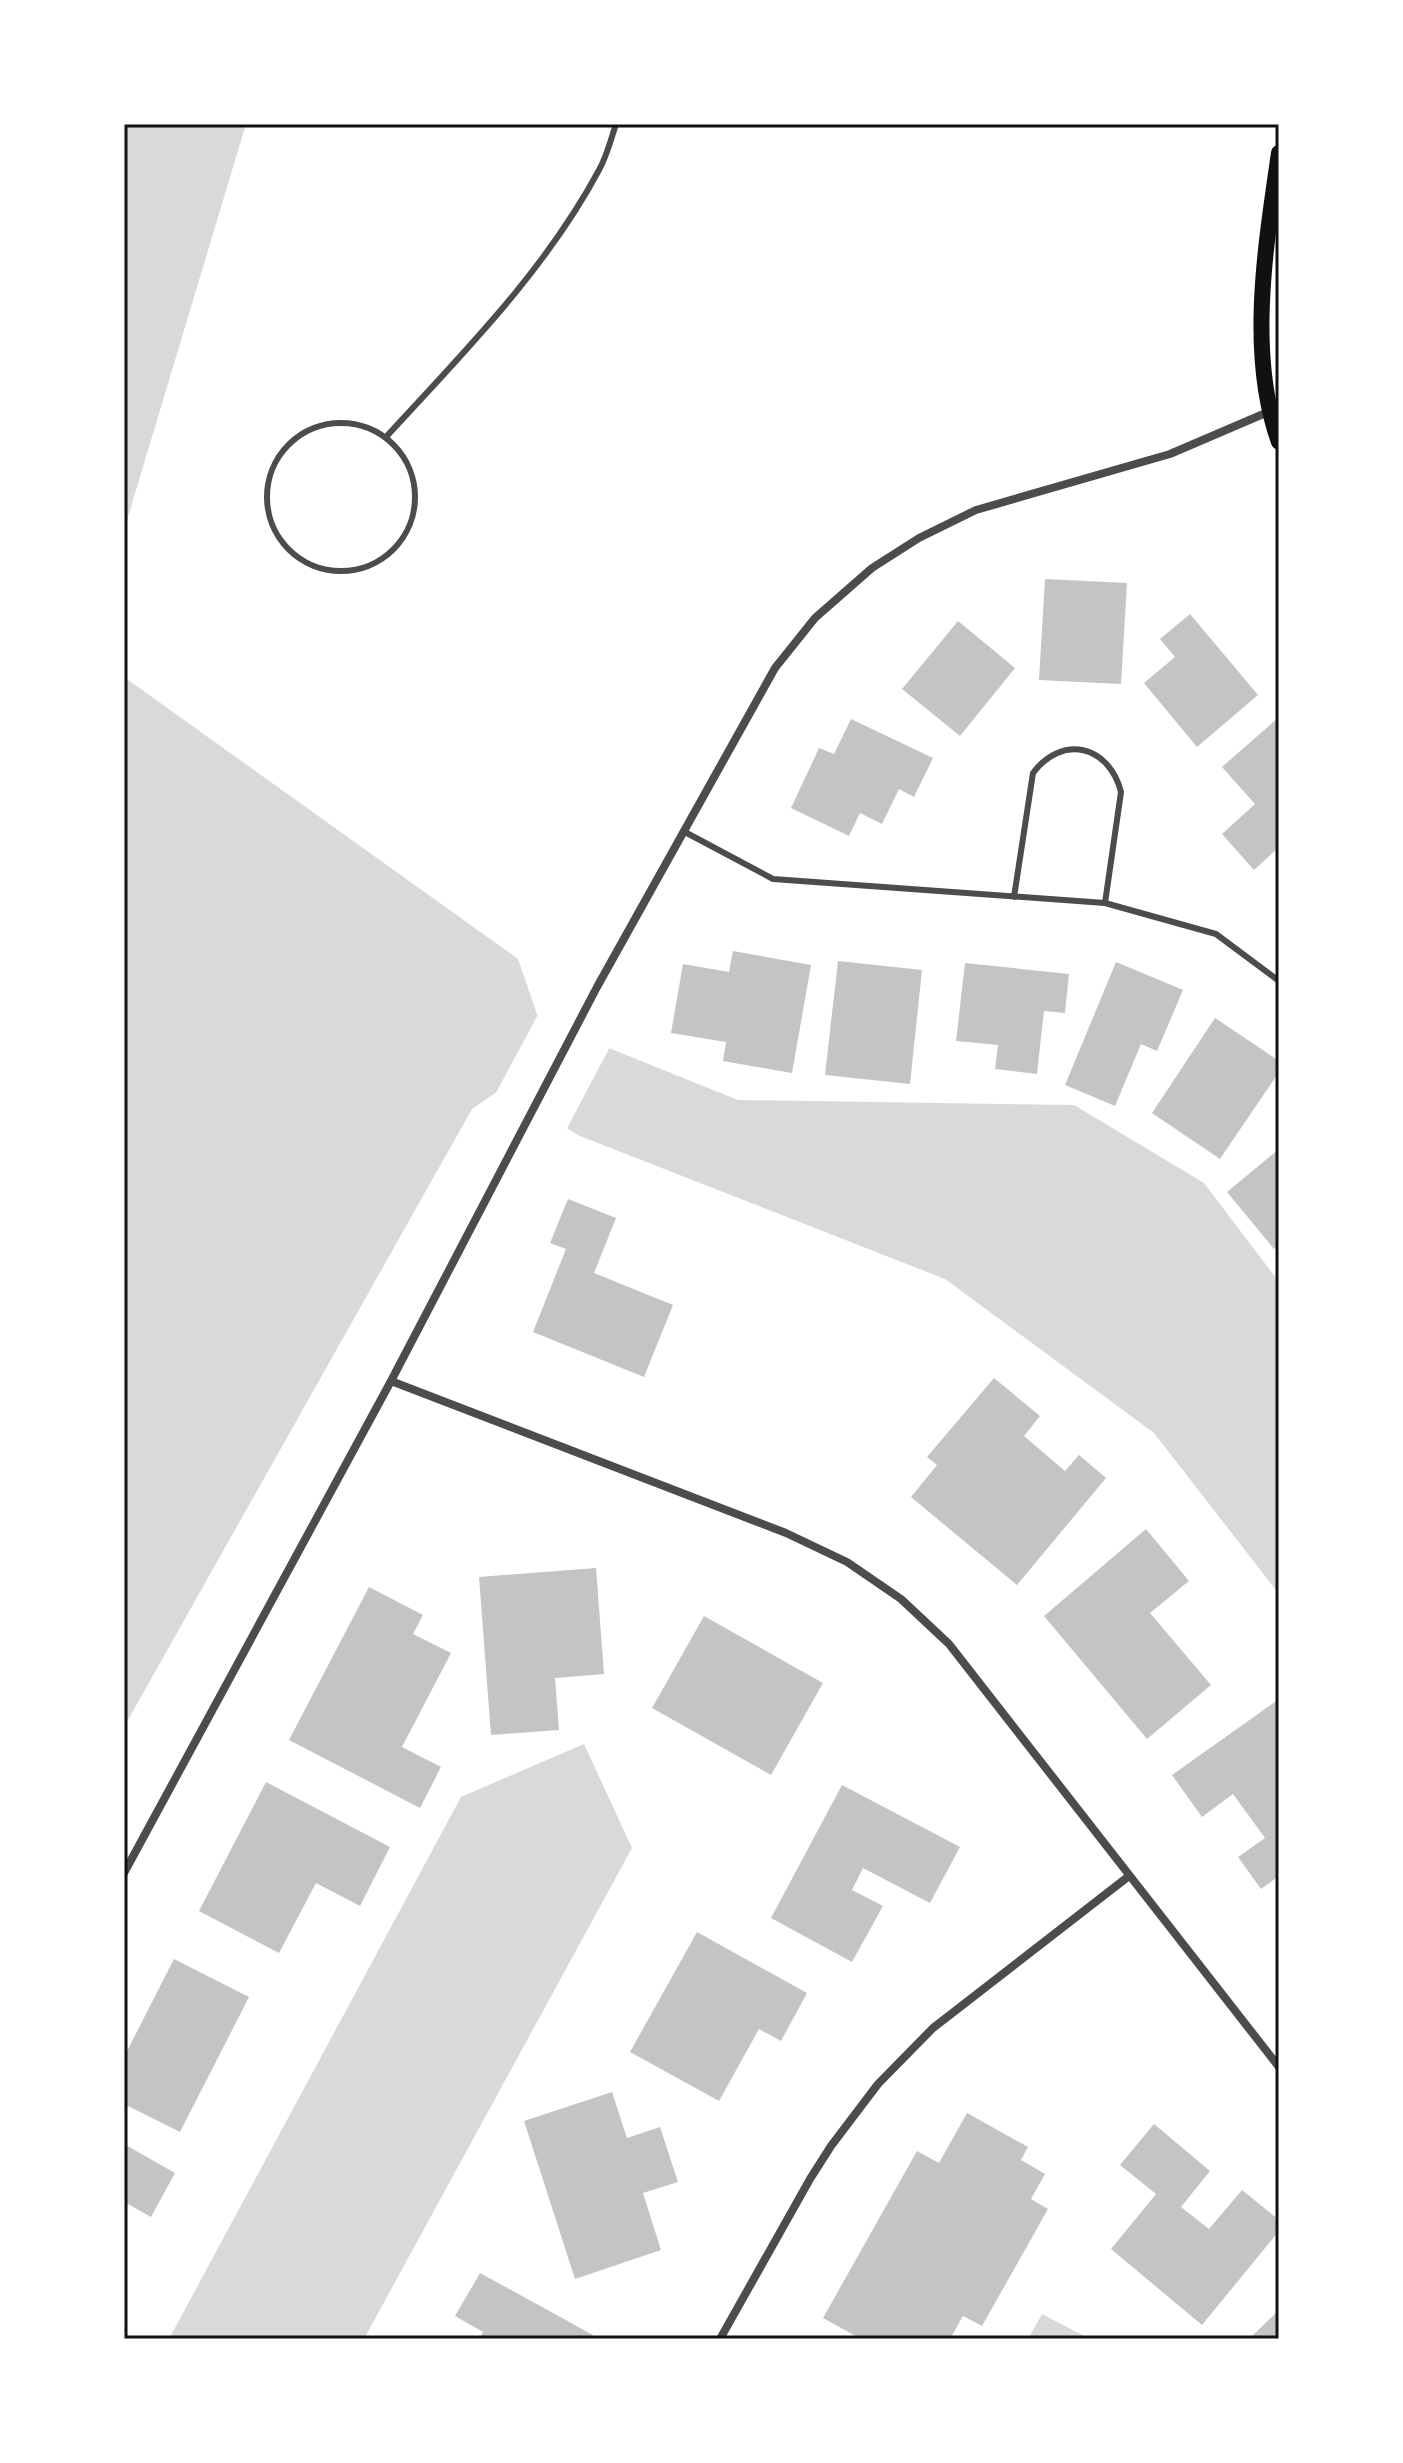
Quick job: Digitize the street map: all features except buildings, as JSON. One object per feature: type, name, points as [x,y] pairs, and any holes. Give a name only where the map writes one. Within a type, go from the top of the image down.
[{"type":"main road","points":[[1279,153],[1262,274],[1262,332],[1268,412],[1279,442]]},
{"type":"street","points":[[124,1873],[391,1381],[597,987],[775,668],[815,618],[872,568],[919,538],[976,510],[1170,454],[1268,412]]},
{"type":"street","points":[[391,1381],[786,1533],[858,1569],[901,1599],[949,1644],[1279,2067]]},
{"type":"street","points":[[720,2339],[810,2179],[878,2084],[933,2028],[1129,1876]]},
{"type":"lane","points":[[386,437],[501,311],[556,239],[601,168],[616,124]]},
{"type":"lane","points":[[327,424],[358,425],[386,437],[401,453],[411,471],[415,492],[414,513],[406,533],[394,550],[356,570],[335,571],[315,566],[296,556],[282,541],[272,522],[267,501],[269,481],[277,461],[290,444],[307,431],[327,424]]},
{"type":"lane","points":[[1014,897],[1033,773],[1042,761],[1054,753],[1069,749],[1098,755],[1109,764],[1121,792],[1105,903]]},
{"type":"lane","points":[[682,831],[773,879],[1105,903],[1216,934],[1279,981]]},
{"type":"shaded area","points":[[124,124],[246,124],[124,530]]},
{"type":"shaded area","points":[[124,677],[518,959],[539,1020],[738,1100],[1074,1105],[1204,1183],[1279,1282],[1279,1594],[1154,1433],[945,1279],[580,1136],[501,1089],[472,1109],[124,1727]]},
{"type":"shaded area","points":[[584,1744],[632,1848],[364,2339],[169,2339],[461,1797]]},
{"type":"shaded area","points":[[1042,2314],[1090,2339],[1028,2339]]},
{"type":"pier","points":[[540,1011],[542,1017],[611,1045],[565,1132],[502,1094],[492,1100]]}]
